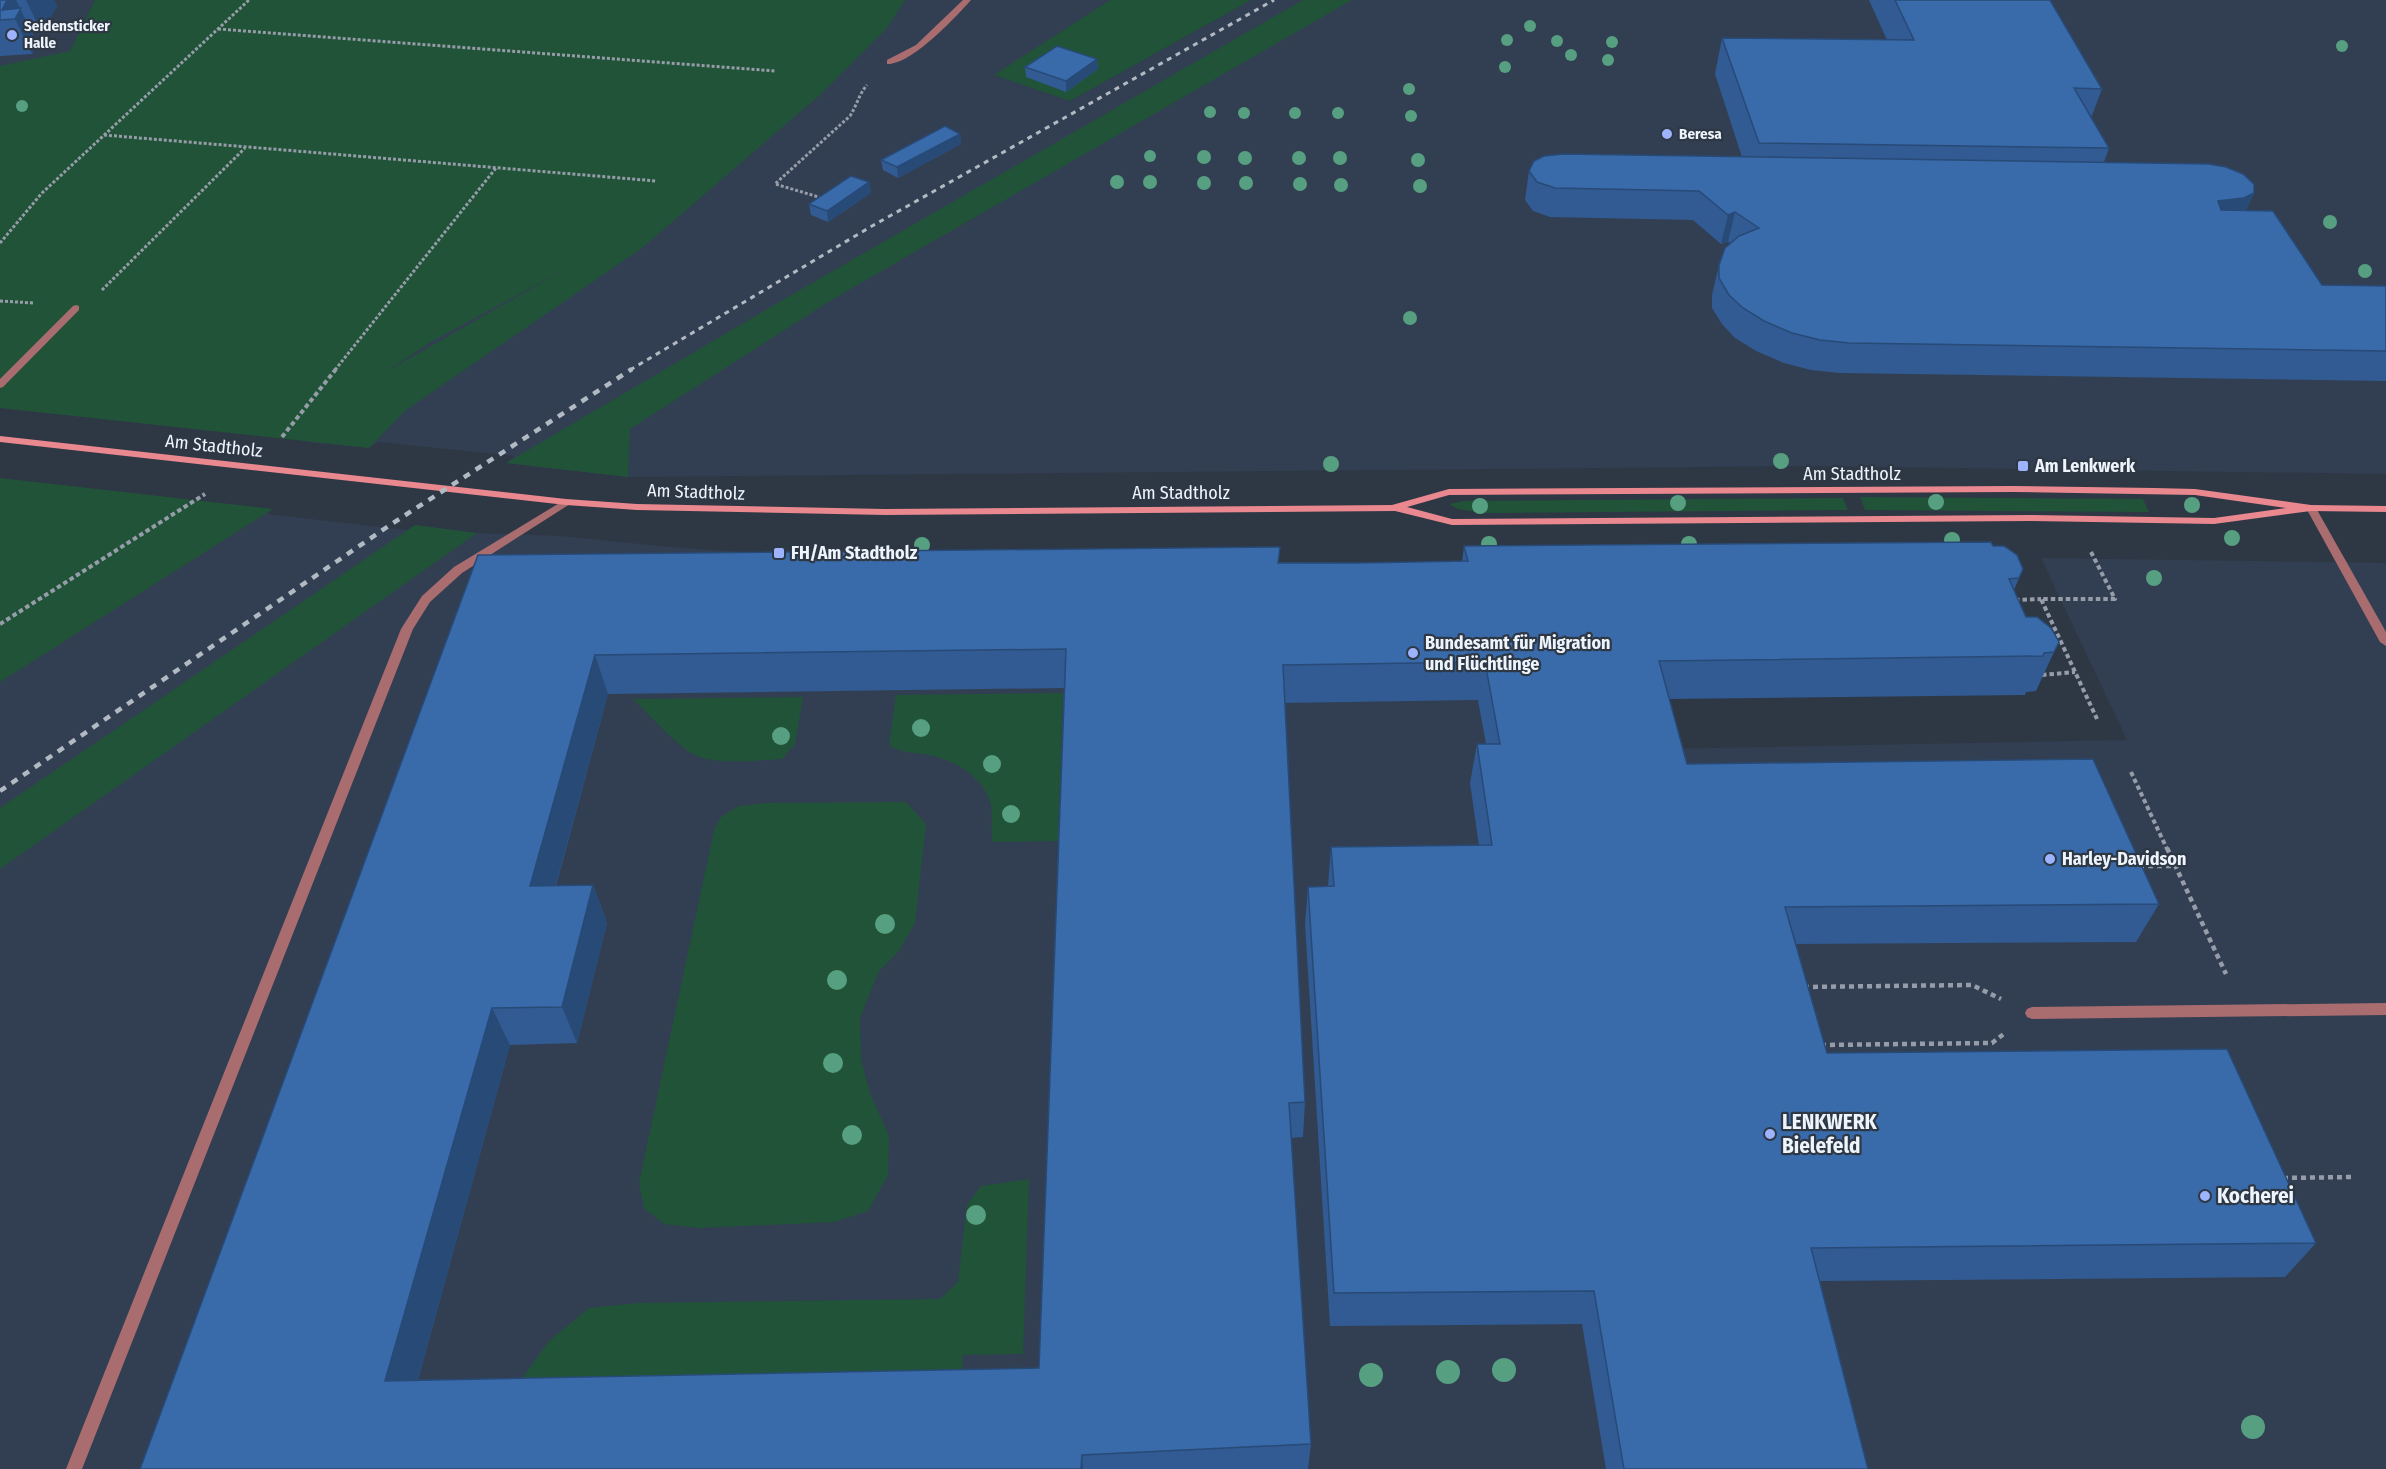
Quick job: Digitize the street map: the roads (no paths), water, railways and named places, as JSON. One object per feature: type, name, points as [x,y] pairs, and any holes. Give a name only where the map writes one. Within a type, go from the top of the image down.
[{"type":"main road","name":"Am Stadtholz","points":[[0,439],[566,502],[713,510],[863,512],[1395,508],[1452,522],[2075,519],[2214,521],[2311,508]]},
{"type":"main road","name":"Am Stadtholz","points":[[1395,508],[1449,492],[2013,489],[2195,492],[2311,508],[2386,509]]},
{"type":"street","points":[[890,62],[919,47],[967,0]]},
{"type":"street","points":[[0,385],[76,308]]},
{"type":"street","points":[[74,1469],[407,629],[426,599],[458,570],[566,502]]},
{"type":"street","points":[[2311,508],[2386,642]]},
{"type":"street","points":[[2032,1013],[2386,1009]]},
{"type":"railway","points":[[630,370],[872,226],[1274,0]]},
{"type":"railway","points":[[0,791],[393,523],[632,369]]},
{"type":"place","name":"Seidensticker Halle","points":[[12,35]]},
{"type":"place","name":"Beresa","points":[[1667,134]]},
{"type":"place","name":"Am Lenkwerk","points":[[2023,466]]},
{"type":"place","name":"FH/Am Stadtholz","points":[[779,553]]},
{"type":"place","name":"Bundesamt für Migration und Flüchtlinge","points":[[1413,653]]},
{"type":"place","name":"Harley-Davidson","points":[[2050,859]]},
{"type":"place","name":"LENKWERK Bielefeld","points":[[1770,1134]]},
{"type":"place","name":"Kocherei","points":[[2205,1196]]}]
